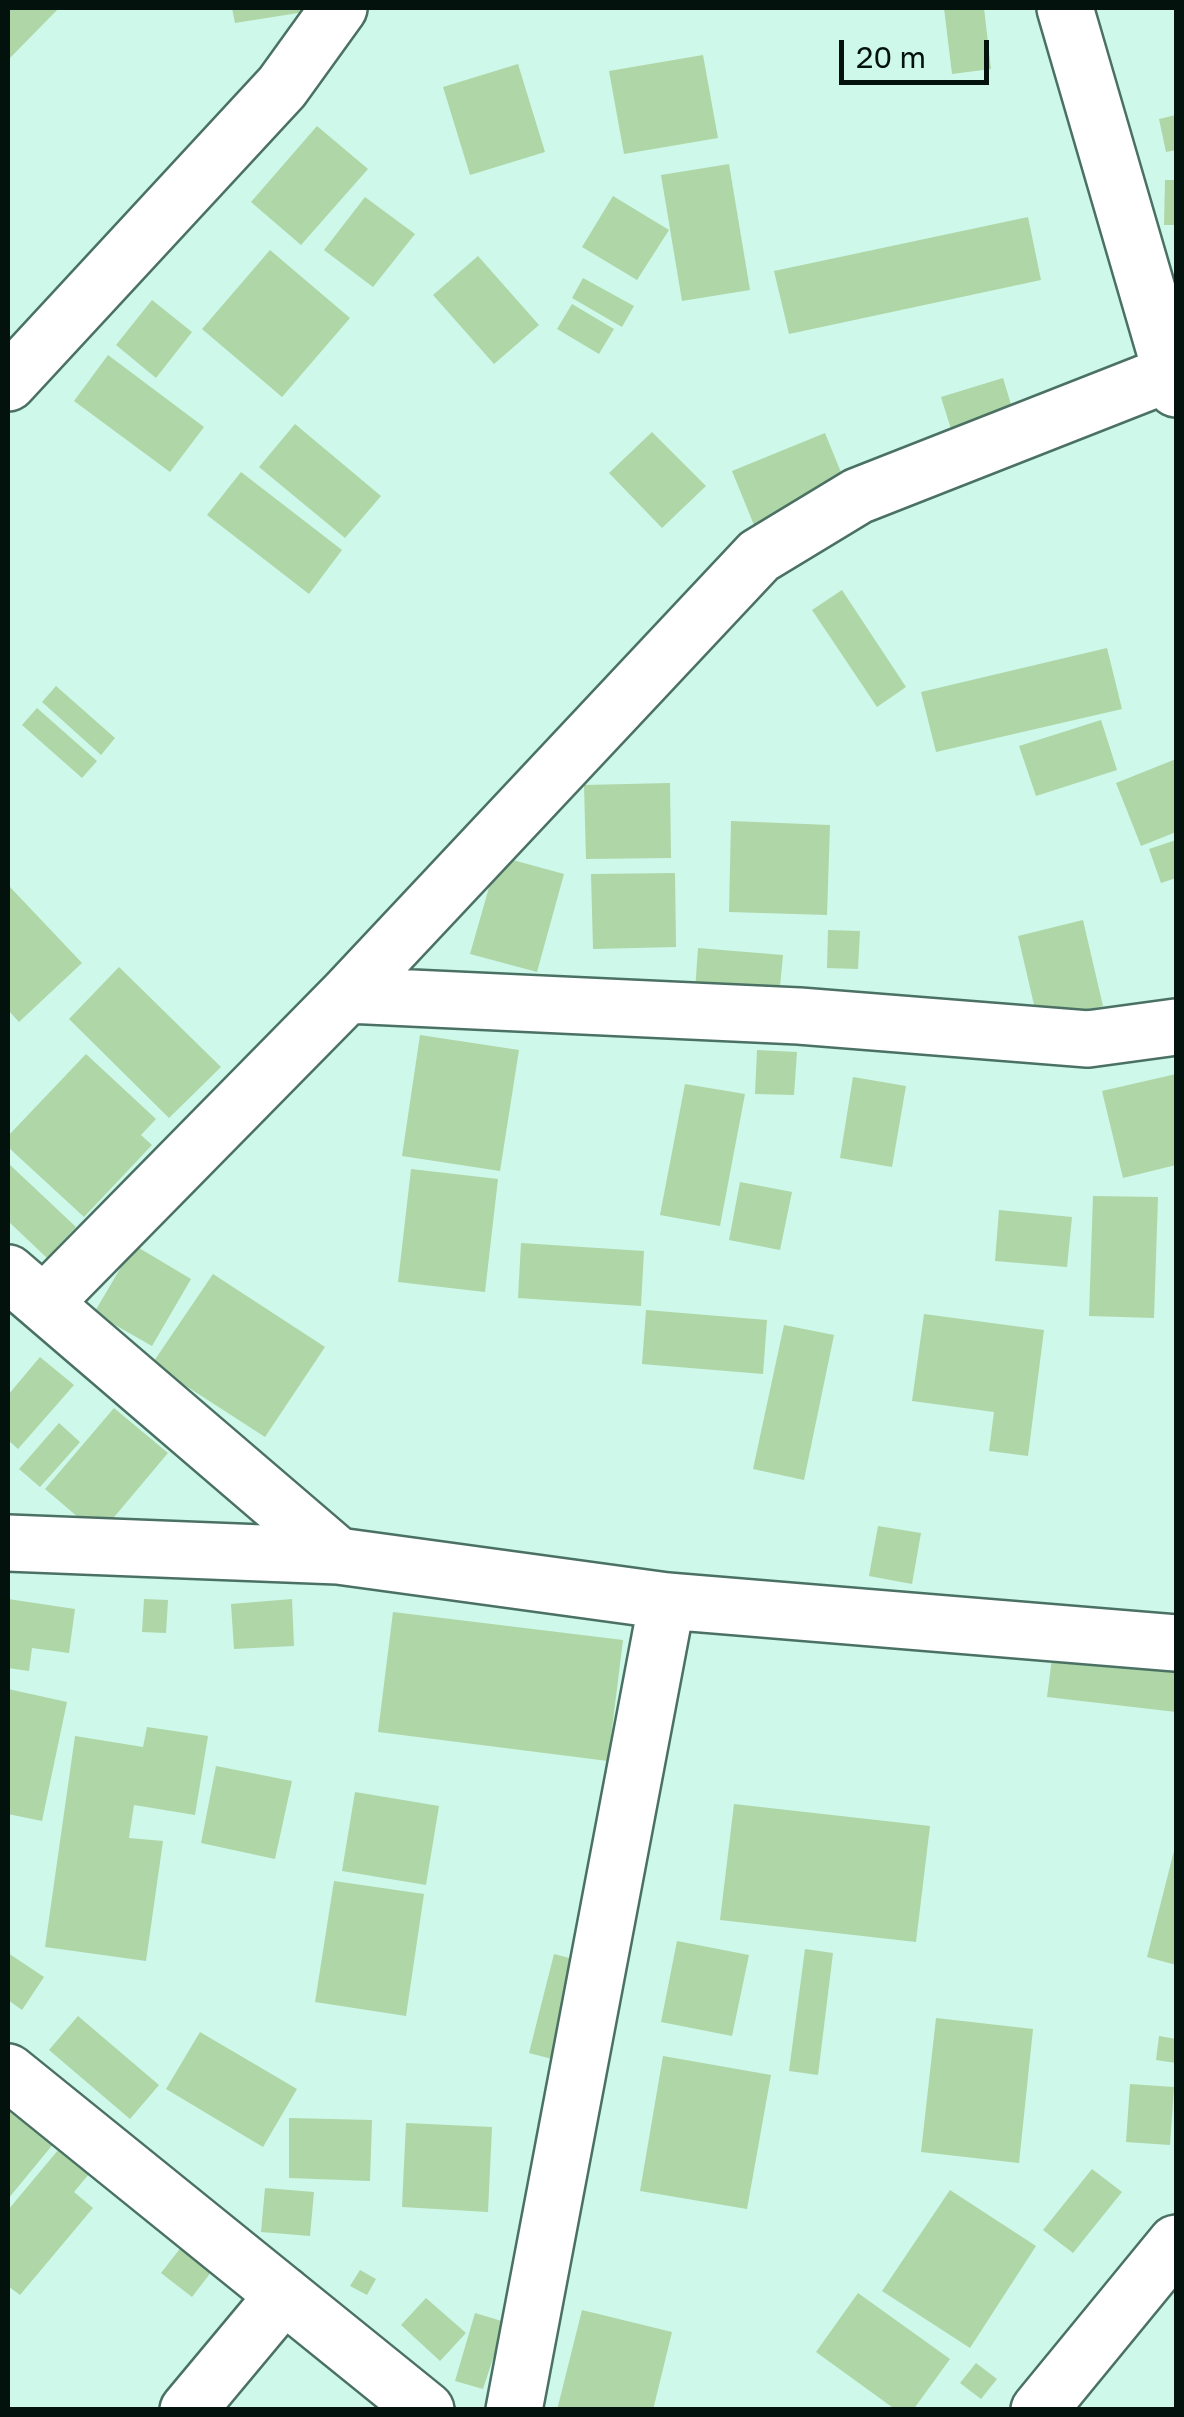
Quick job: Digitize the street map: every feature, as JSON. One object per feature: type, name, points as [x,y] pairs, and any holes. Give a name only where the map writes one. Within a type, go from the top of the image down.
[{"type":"street","points":[[8,383],[282,87],[339,8]]},
{"type":"street","points":[[338,1556],[26,1287],[347,995],[759,556],[858,496],[1174,381],[1066,8]]},
{"type":"street","points":[[347,995],[798,1016],[1088,1039],[1176,1027]]},
{"type":"street","points":[[8,1543],[338,1556],[667,1601],[1176,1642]]},
{"type":"street","points":[[514,2410],[667,1601]]},
{"type":"street","points":[[8,2072],[426,2410]]},
{"type":"street","points":[[1040,2410],[1176,2243]]},
{"type":"street","points":[[188,2410],[284,2296]]},
{"type":"building","points":[[8,8],[59,8],[8,60]]},
{"type":"building","points":[[232,8],[317,8],[317,10],[235,23]]},
{"type":"building","points":[[944,8],[984,8],[991,69],[952,74]]},
{"type":"building","points":[[703,55],[718,138],[624,154],[609,71]]},
{"type":"building","points":[[518,64],[545,152],[470,175],[443,87]]},
{"type":"building","points":[[1176,115],[1176,150],[1166,152],[1159,119]]},
{"type":"building","points":[[317,126],[368,169],[301,245],[251,202]]},
{"type":"building","points":[[729,164],[750,290],[682,301],[661,175]]},
{"type":"building","points":[[1165,180],[1176,180],[1176,225],[1164,225]]},
{"type":"building","points":[[613,196],[669,230],[637,280],[582,247]]},
{"type":"building","points":[[365,197],[415,234],[373,287],[324,250]]},
{"type":"building","points":[[1028,217],[1041,280],[789,334],[774,271]]},
{"type":"building","points":[[270,250],[350,318],[282,397],[202,329]]},
{"type":"building","points":[[478,256],[539,325],[494,364],[433,295]]},
{"type":"building","points":[[583,278],[634,306],[622,327],[572,298]]},
{"type":"building","points":[[152,300],[192,332],[156,378],[116,345]]},
{"type":"building","points":[[572,304],[614,329],[599,354],[557,329]]},
{"type":"building","points":[[108,355],[204,427],[170,472],[74,401]]},
{"type":"building","points":[[1003,378],[1017,424],[955,442],[941,397]]},
{"type":"building","points":[[295,424],[381,496],[345,538],[259,467]]},
{"type":"building","points":[[652,432],[706,486],[662,528],[609,473]]},
{"type":"building","points":[[825,433],[849,492],[756,530],[732,471]]},
{"type":"building","points":[[241,472],[342,550],[309,594],[207,515]]},
{"type":"building","points":[[842,590],[906,687],[877,707],[812,610]]},
{"type":"building","points":[[1107,648],[1122,709],[936,752],[921,692]]},
{"type":"building","points":[[56,686],[115,738],[101,755],[42,702]]},
{"type":"building","points":[[37,708],[97,761],[82,778],[22,725]]},
{"type":"building","points":[[1101,720],[1117,770],[1036,796],[1019,746]]},
{"type":"building","points":[[1176,759],[1176,832],[1141,846],[1116,783]]},
{"type":"building","points":[[670,783],[671,858],[586,859],[584,785]]},
{"type":"building","points":[[731,821],[830,825],[827,915],[729,912]]},
{"type":"building","points":[[1176,840],[1176,878],[1161,883],[1149,849]]},
{"type":"building","points":[[498,856],[564,874],[537,972],[470,954]]},
{"type":"building","points":[[675,873],[676,947],[593,949],[591,874]]},
{"type":"building","points":[[10,887],[82,963],[19,1022],[8,1010]]},
{"type":"building","points":[[1083,920],[1103,1006],[1038,1022],[1018,936]]},
{"type":"building","points":[[828,930],[860,931],[858,969],[827,968]]},
{"type":"building","points":[[698,948],[783,955],[779,997],[695,991]]},
{"type":"building","points":[[119,967],[221,1067],[169,1118],[69,1019]]},
{"type":"building","points":[[420,1035],[519,1050],[500,1171],[402,1156]]},
{"type":"building","points":[[757,1050],[797,1052],[794,1095],[755,1094]]},
{"type":"building","points":[[86,1054],[156,1119],[141,1135],[152,1145],[84,1217],[8,1147],[8,1136]]},
{"type":"building","points":[[1176,1074],[1176,1165],[1123,1178],[1102,1091]]},
{"type":"building","points":[[853,1077],[906,1086],[892,1167],[840,1158]]},
{"type":"building","points":[[685,1084],[745,1094],[720,1226],[660,1215]]},
{"type":"building","points":[[8,1163],[76,1227],[47,1258],[8,1221]]},
{"type":"building","points":[[411,1169],[498,1179],[485,1292],[398,1282]]},
{"type":"building","points":[[740,1182],[792,1192],[780,1250],[729,1240]]},
{"type":"building","points":[[1093,1196],[1158,1197],[1154,1318],[1089,1316]]},
{"type":"building","points":[[999,1210],[1072,1217],[1067,1267],[995,1261]]},
{"type":"building","points":[[521,1243],[644,1251],[641,1306],[518,1298]]},
{"type":"building","points":[[134,1245],[191,1279],[152,1346],[94,1313]]},
{"type":"building","points":[[213,1274],[325,1347],[265,1437],[152,1364]]},
{"type":"building","points":[[646,1310],[767,1320],[763,1374],[642,1364]]},
{"type":"building","points":[[924,1314],[1044,1330],[1028,1456],[989,1451],[994,1412],[912,1401]]},
{"type":"building","points":[[784,1325],[834,1335],[804,1480],[753,1469]]},
{"type":"building","points":[[40,1357],[74,1385],[18,1449],[8,1440],[8,1395]]},
{"type":"building","points":[[114,1408],[168,1453],[99,1535],[45,1489]]},
{"type":"building","points":[[59,1423],[80,1442],[40,1487],[19,1469]]},
{"type":"building","points":[[878,1526],[921,1533],[912,1584],[869,1576]]},
{"type":"building","points":[[8,1599],[75,1609],[69,1653],[32,1648],[29,1671],[8,1668]]},
{"type":"building","points":[[144,1599],[168,1600],[166,1633],[142,1632]]},
{"type":"building","points":[[292,1599],[294,1646],[234,1649],[231,1604]]},
{"type":"building","points":[[393,1612],[623,1640],[608,1761],[378,1732]]},
{"type":"building","points":[[1052,1658],[1176,1673],[1176,1712],[1047,1697]]},
{"type":"building","points":[[8,1689],[67,1702],[42,1821],[8,1814]]},
{"type":"building","points":[[147,1727],[208,1736],[195,1815],[134,1805],[129,1838],[163,1841],[146,1961],[45,1947],[75,1736],[143,1747]]},
{"type":"building","points":[[216,1766],[292,1781],[275,1859],[201,1843]]},
{"type":"building","points":[[355,1792],[439,1806],[426,1885],[342,1871]]},
{"type":"building","points":[[734,1804],[930,1826],[916,1942],[720,1920]]},
{"type":"building","points":[[1176,1847],[1176,1965],[1147,1957]]},
{"type":"building","points":[[334,1881],[424,1894],[406,2016],[315,2002]]},
{"type":"building","points":[[677,1941],[749,1955],[732,2036],[661,2022]]},
{"type":"building","points":[[805,1949],[833,1953],[818,2075],[789,2071]]},
{"type":"building","points":[[8,1953],[44,1977],[22,2010],[8,2000]]},
{"type":"building","points":[[554,1954],[581,1961],[556,2060],[529,2053]]},
{"type":"building","points":[[78,2016],[159,2085],[130,2119],[49,2050]]},
{"type":"building","points":[[936,2018],[1033,2029],[1019,2163],[921,2152]]},
{"type":"building","points":[[200,2032],[297,2089],[263,2147],[166,2089]]},
{"type":"building","points":[[1159,2036],[1176,2039],[1176,2063],[1156,2060]]},
{"type":"building","points":[[663,2056],[771,2075],[747,2209],[640,2191]]},
{"type":"building","points":[[1130,2084],[1174,2087],[1170,2145],[1126,2142]]},
{"type":"building","points":[[8,2104],[59,2137],[8,2199]]},
{"type":"building","points":[[289,2118],[372,2120],[370,2181],[289,2178]]},
{"type":"building","points":[[406,2123],[492,2127],[488,2212],[402,2207]]},
{"type":"building","points":[[64,2143],[94,2168],[74,2192],[93,2208],[20,2295],[8,2286],[8,2210]]},
{"type":"building","points":[[1092,2169],[1122,2192],[1073,2253],[1043,2230]]},
{"type":"building","points":[[265,2188],[314,2192],[310,2236],[261,2232]]},
{"type":"building","points":[[950,2190],[1036,2246],[970,2348],[882,2291]]},
{"type":"building","points":[[182,2246],[212,2271],[192,2297],[161,2273]]},
{"type":"building","points":[[360,2270],[376,2279],[367,2295],[350,2286]]},
{"type":"building","points":[[858,2293],[950,2359],[913,2410],[896,2410],[816,2352]]},
{"type":"building","points":[[426,2298],[466,2333],[440,2361],[401,2325]]},
{"type":"building","points":[[582,2310],[672,2332],[653,2410],[557,2410]]},
{"type":"building","points":[[475,2313],[505,2322],[483,2389],[455,2381]]},
{"type":"building","points":[[976,2363],[997,2379],[981,2399],[960,2383]]}]
